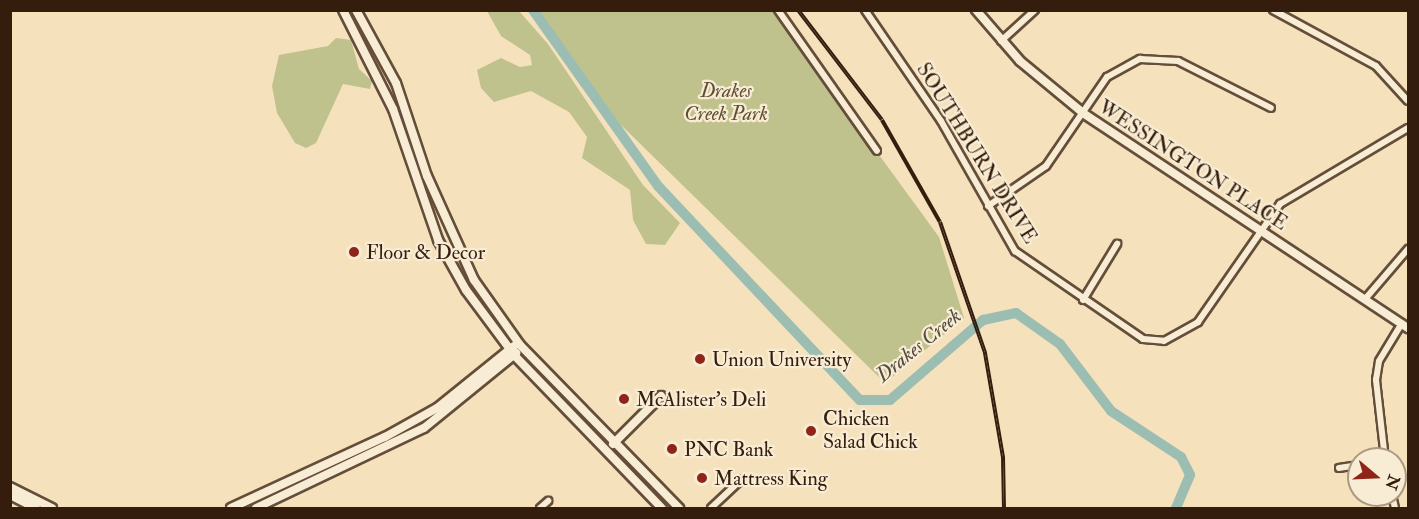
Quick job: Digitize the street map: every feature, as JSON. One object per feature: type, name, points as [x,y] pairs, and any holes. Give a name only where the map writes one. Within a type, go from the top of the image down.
[{"type":"main road","name":"WESSINGTON PLACE","points":[[976,10],[1001,41],[1083,113],[1366,298],[1405,326]]},
{"type":"main road","points":[[349,11],[396,83],[452,239],[520,345],[679,508]]},
{"type":"main road","points":[[349,11],[393,109],[438,240],[466,290],[515,356],[662,508]]},
{"type":"main road","points":[[439,411],[509,347],[520,345]]},
{"type":"main road","points":[[231,508],[288,487],[386,441],[439,411],[515,356],[520,345]]},
{"type":"main road","points":[[608,452],[614,441],[661,396]]},
{"type":"main road","points":[[256,508],[288,487]]},
{"type":"main road","points":[[14,492],[36,508]]},
{"type":"main road","points":[[14,492],[52,508]]},
{"type":"street","points":[[778,10],[878,151]]},
{"type":"street","name":"SOUTHBURN DRIVE","points":[[865,10],[941,121],[1015,252],[1143,339],[1164,341],[1183,334],[1204,314],[1280,204],[1408,128]]},
{"type":"street","points":[[1001,41],[1035,10]]},
{"type":"street","points":[[1273,10],[1376,66],[1408,100]]},
{"type":"street","points":[[988,206],[1046,166],[1107,77],[1124,65],[1158,57],[1271,108]]},
{"type":"street","points":[[1083,300],[1117,244]]},
{"type":"street","points":[[1366,298],[1408,249]]},
{"type":"street","points":[[1383,447],[1376,380],[1379,361],[1405,326]]},
{"type":"street","points":[[1339,468],[1347,467]]},
{"type":"street","points":[[711,508],[742,478]]},
{"type":"street","points":[[540,508],[548,501]]},
{"type":"green space","points":[[487,11],[519,11],[548,44],[643,185],[680,223],[665,245],[646,244],[633,220],[630,190],[582,158],[587,137],[569,112],[531,91],[494,102],[481,88],[477,70],[501,58],[520,67],[532,65],[530,55],[501,36]]},
{"type":"green space","name":"Drakes Creek Park","points":[[539,11],[774,11],[939,237],[964,318],[885,383],[581,86]]},
{"type":"green space","points":[[336,38],[351,40],[359,69],[372,81],[370,89],[343,84],[316,143],[306,148],[295,143],[277,113],[272,86],[279,55],[328,46]]},
{"type":"waterway","name":"Drakes Creek","points":[[533,10],[658,186],[860,400],[890,400],[983,320],[1016,313],[1060,344],[1111,411],[1181,457],[1190,475],[1176,508]]},
{"type":"railway","points":[[798,10],[882,120],[940,222],[985,353],[1003,457],[1004,508]]},
{"type":"place","name":"Floor & Decor","points":[[354,252]]},
{"type":"place","name":"Union University","points":[[700,359]]},
{"type":"place","name":"McAlister's Deli","points":[[624,399]]},
{"type":"place","name":"Chicken Salad Chick","points":[[811,431]]},
{"type":"place","name":"PNC Bank","points":[[672,449]]},
{"type":"place","name":"Mattress King","points":[[702,478]]}]
